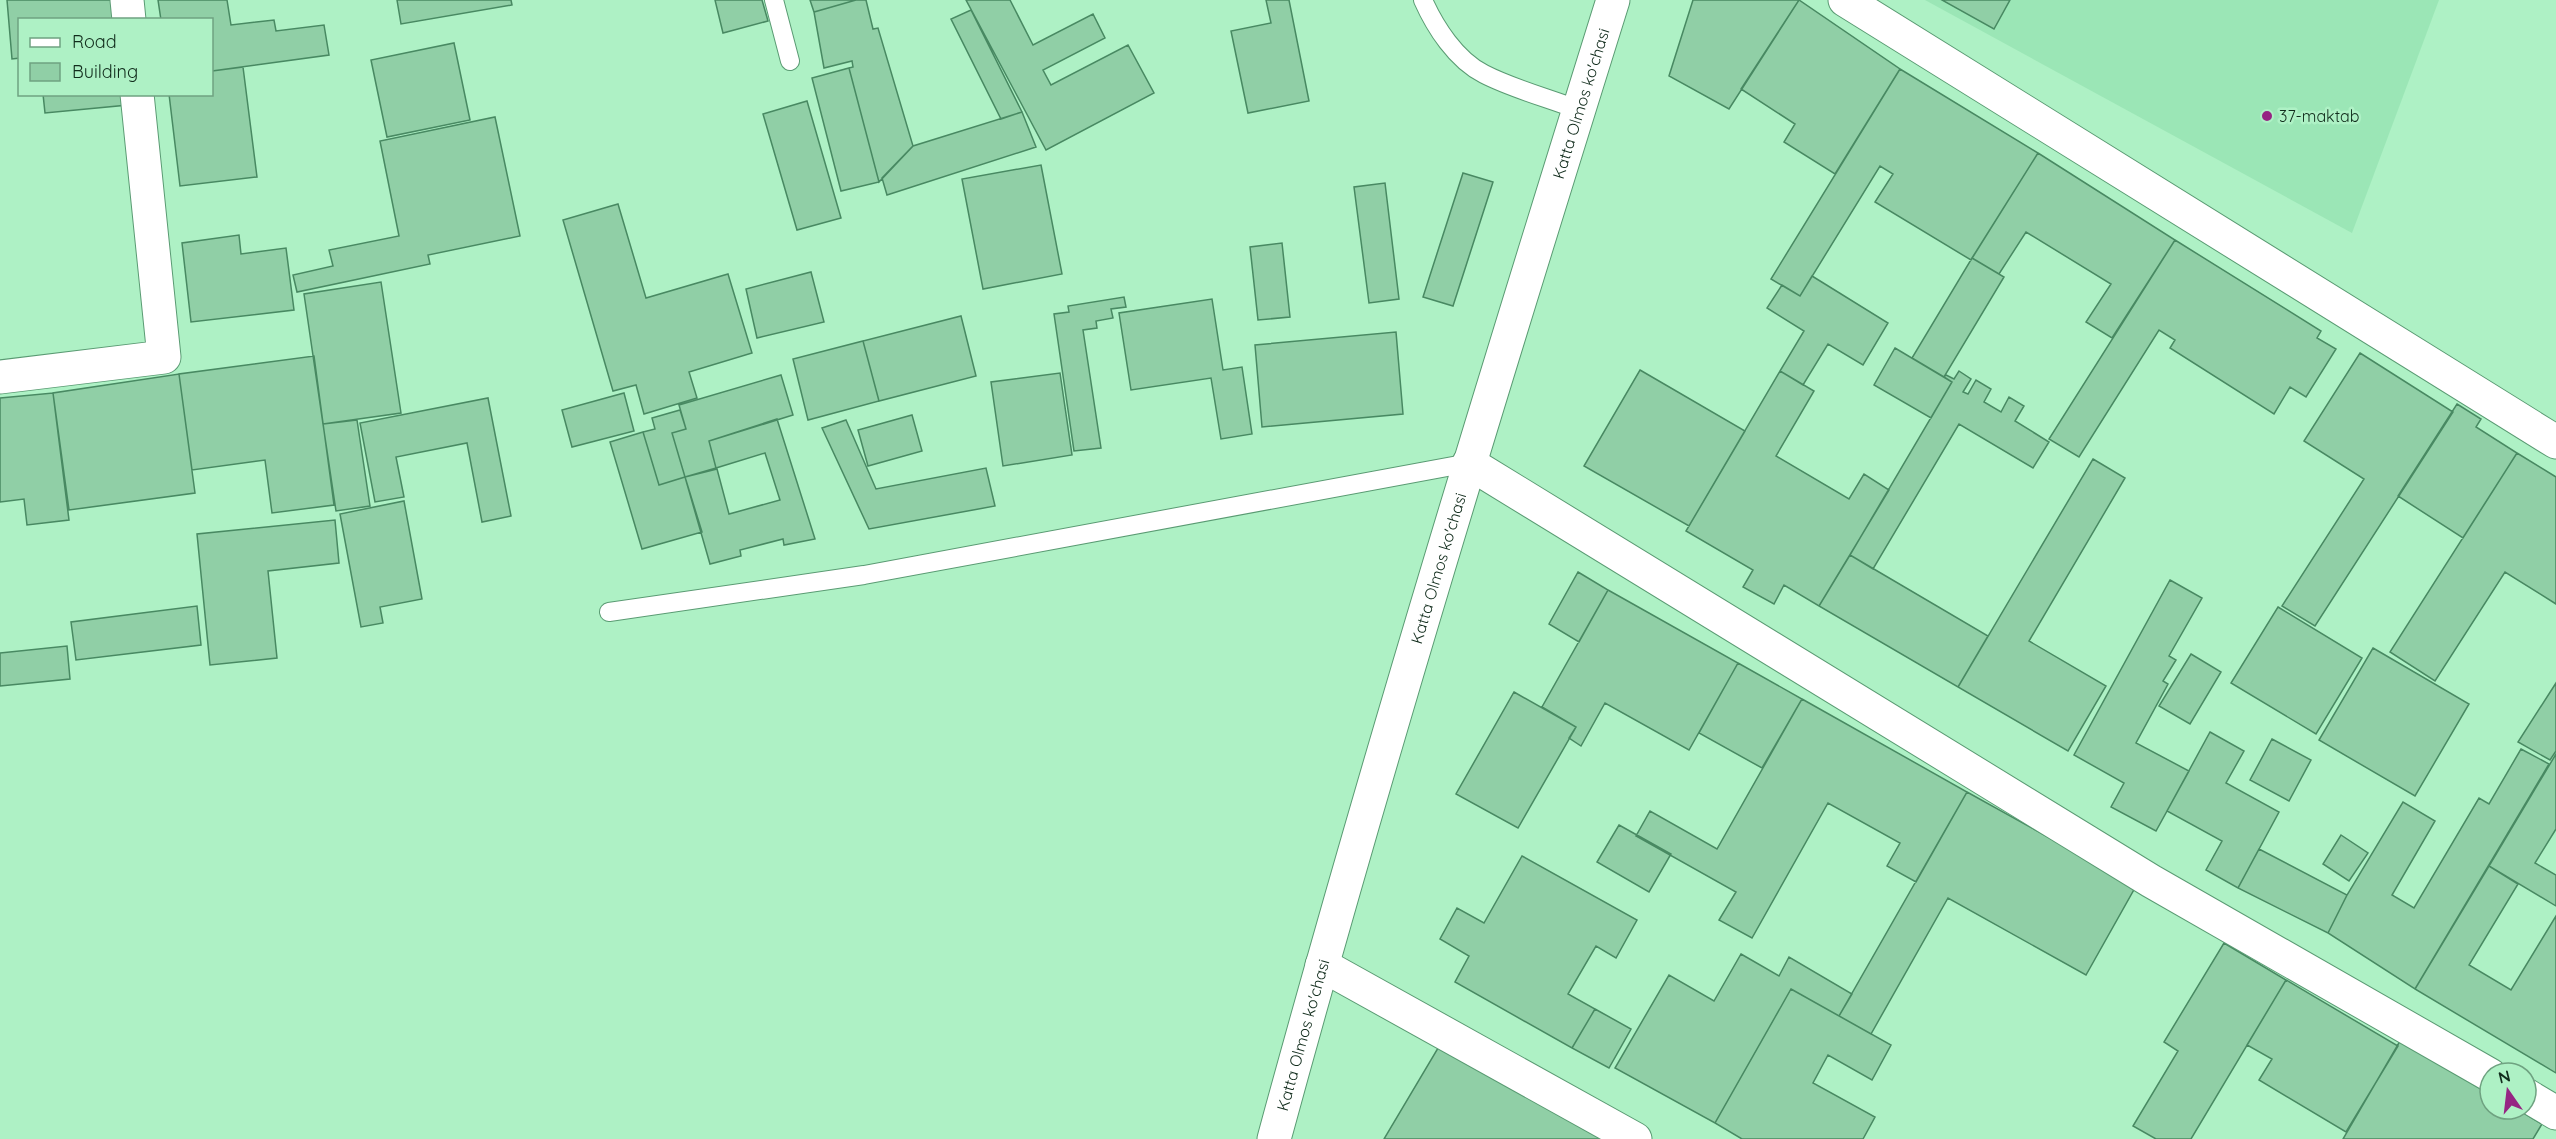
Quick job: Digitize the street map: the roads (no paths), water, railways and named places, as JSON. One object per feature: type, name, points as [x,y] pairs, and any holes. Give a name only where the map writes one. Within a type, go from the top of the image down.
[{"type":"street","points":[[127,0],[129,18]]},
{"type":"street","name":"Katta Olmos ko'chasi","points":[[1274,1139],[1322,965],[1469,463],[1613,0]]},
{"type":"street","points":[[1845,0],[2556,442]]},
{"type":"street","points":[[0,377],[164,357],[137,96]]},
{"type":"street","points":[[1469,463],[2151,881],[2478,1068]]},
{"type":"street","points":[[1322,965],[1635,1139]]},
{"type":"street","points":[[2538,1102],[2556,1113]]},
{"type":"lane","points":[[774,0],[790,61]]},
{"type":"lane","points":[[1423,0],[1434,24],[1463,58],[1482,73],[1579,110]]},
{"type":"lane","points":[[609,612],[864,575],[1469,463]]},
{"type":"place","name":"37-maktab","points":[[2267,116]]}]
